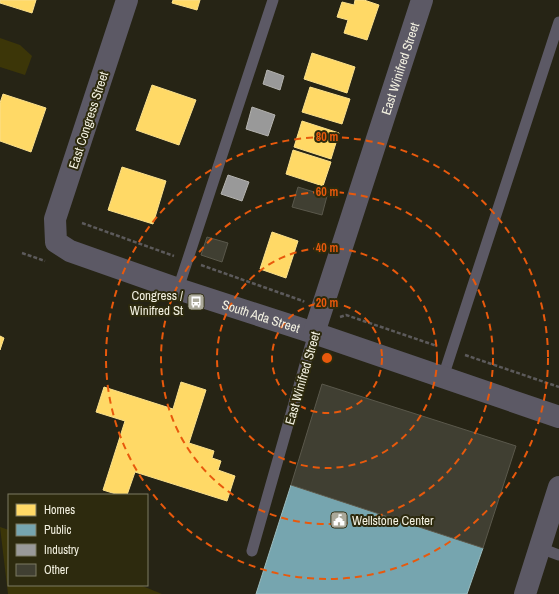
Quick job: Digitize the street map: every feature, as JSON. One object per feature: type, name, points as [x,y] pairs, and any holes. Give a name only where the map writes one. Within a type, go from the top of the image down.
[{"type":"street","name":"East Congress Street","points":[[56,242],[55,219],[127,0]]},
{"type":"street","name":"East Winifred Street","points":[[314,333],[422,0]]},
{"type":"street","name":"South Ada Street","points":[[56,242],[70,251],[178,289],[314,333],[559,417]]},
{"type":"street","points":[[525,594],[549,552],[559,487]]},
{"type":"lane","points":[[178,289],[273,0]]},
{"type":"lane","points":[[442,377],[559,22]]},
{"type":"lane","name":"East Winifred Street","points":[[252,551],[314,333]]},
{"type":"shaded area","points":[[0,38],[20,45],[32,56],[25,75],[0,67]]},
{"type":"shaded area","points":[[0,527],[8,530],[8,586],[142,586],[162,594],[8,594]]},
{"type":"building: Homes","points":[[0,0],[36,0],[32,13],[0,3]]},
{"type":"building: Homes","points":[[173,0],[200,0],[197,10],[172,3]]},
{"type":"building: Homes","points":[[355,0],[364,0],[379,5],[367,40],[344,33],[348,20],[337,17],[342,2],[354,5]]},
{"type":"building: Homes","points":[[312,53],[355,67],[347,93],[304,79]]},
{"type":"building: Homes","points":[[152,85],[196,100],[179,145],[136,130]]},
{"type":"building: Homes","points":[[310,87],[350,99],[342,124],[302,112]]},
{"type":"building: Homes","points":[[3,94],[46,108],[31,152],[0,141],[0,103]]},
{"type":"building: Homes","points":[[302,121],[339,133],[331,159],[294,147]]},
{"type":"building: Homes","points":[[293,150],[331,162],[323,186],[286,174]]},
{"type":"building: Homes","points":[[122,167],[166,181],[153,224],[108,210]]},
{"type":"building: Homes","points":[[272,232],[298,241],[286,278],[260,269]]},
{"type":"building: Homes","points":[[0,336],[4,338],[0,350]]},
{"type":"building: Homes","points":[[181,382],[206,390],[189,443],[214,451],[212,458],[221,461],[218,470],[235,476],[227,501],[135,472],[127,494],[116,494],[103,490],[125,421],[96,412],[104,387],[173,409]]},
{"type":"building: Public","name":"Wellstone Center","points":[[291,485],[483,548],[467,594],[256,594]]},
{"type":"building: Industry","points":[[267,70],[284,76],[280,90],[263,84]]},
{"type":"building: Industry","points":[[252,107],[275,115],[268,136],[246,129]]},
{"type":"building: Industry","points":[[228,175],[249,182],[242,201],[221,194]]},
{"type":"building: Other","points":[[298,187],[327,196],[322,215],[292,207]]},
{"type":"building: Other","points":[[207,237],[228,243],[222,262],[201,255]]},
{"type":"building: Other","points":[[322,384],[516,446],[483,548],[291,485]]},
{"type":"place","name":"Congress / Winifred St","points":[[196,302]]},
{"type":"place","name":"Wellstone Center","points":[[339,520]]}]
